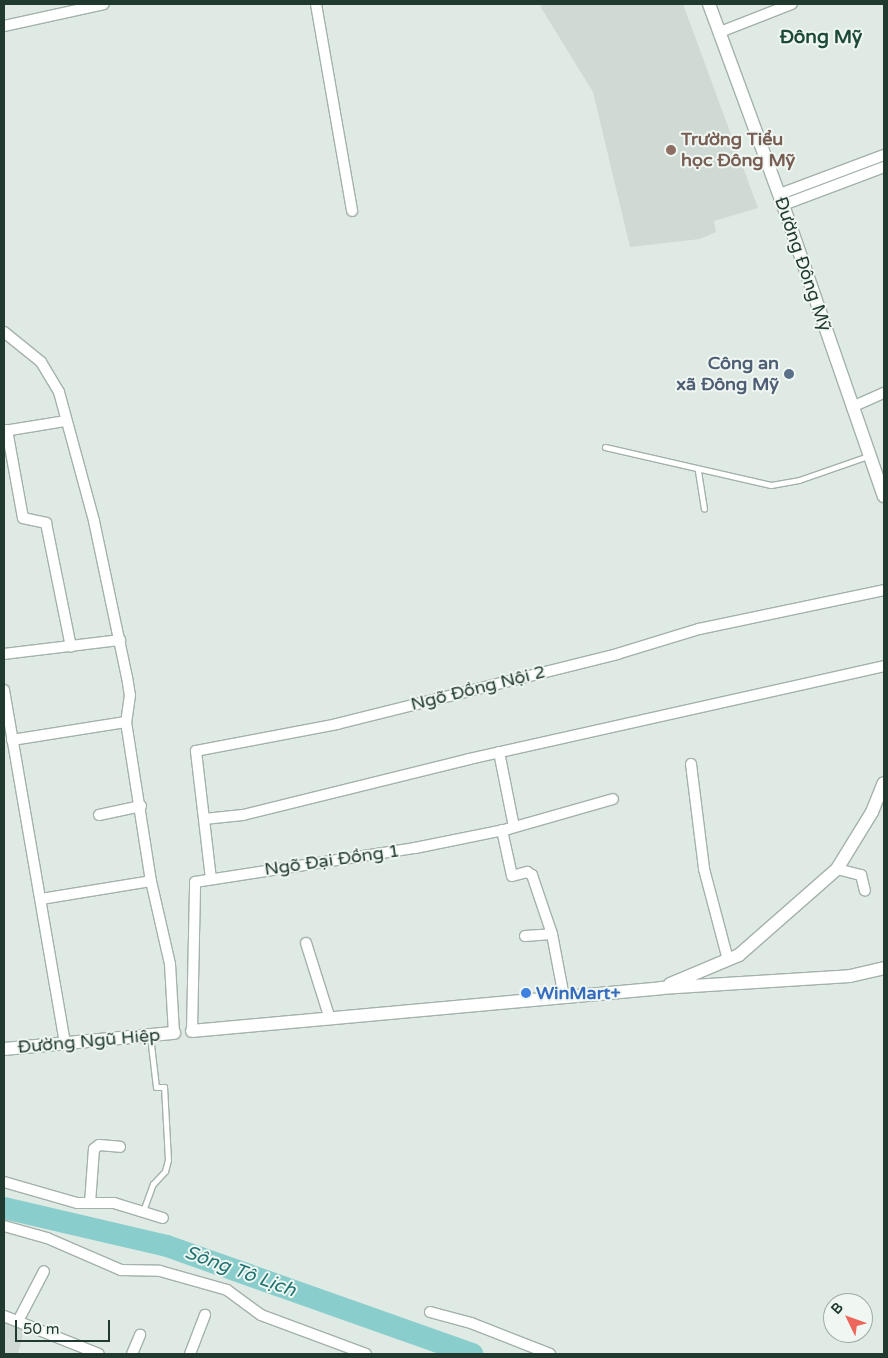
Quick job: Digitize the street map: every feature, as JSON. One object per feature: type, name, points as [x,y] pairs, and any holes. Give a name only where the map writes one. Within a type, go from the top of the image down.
[{"type":"street","points":[[4,26],[104,4]]},
{"type":"street","points":[[316,4],[352,211]]},
{"type":"street","name":"Đường Đông Mỹ","points":[[709,4],[781,199],[868,456],[880,474],[884,496]]},
{"type":"street","points":[[720,32],[792,4]]},
{"type":"street","points":[[781,199],[884,155]]},
{"type":"street","points":[[781,199],[884,167]]},
{"type":"street","points":[[4,332],[30,351],[47,370],[59,392],[94,521],[130,695],[126,722],[141,806],[151,881],[170,964],[174,1034]]},
{"type":"street","points":[[852,408],[884,393]]},
{"type":"street","points":[[66,421],[6,431],[23,518],[46,523],[70,647]]},
{"type":"street","name":"Ngõ Đồng Nội 2","points":[[211,879],[196,751],[337,724],[617,654],[699,629],[884,590]]},
{"type":"street","points":[[4,654],[120,640]]},
{"type":"street","points":[[204,819],[243,815],[499,752],[884,666]]},
{"type":"street","points":[[4,690],[65,1043]]},
{"type":"street","points":[[12,740],[126,722]]},
{"type":"street","points":[[499,752],[514,827]]},
{"type":"street","points":[[691,764],[704,869],[728,960]]},
{"type":"street","points":[[661,988],[739,956],[837,869],[872,812],[884,783]]},
{"type":"street","name":"Ngõ Đại Đồng 1","points":[[192,1031],[195,882],[370,856],[502,830],[613,799]]},
{"type":"street","points":[[99,815],[141,806]]},
{"type":"street","points":[[502,830],[512,876],[527,872],[532,875],[552,934],[564,997]]},
{"type":"street","points":[[837,869],[861,874],[865,891]]},
{"type":"street","points":[[41,899],[151,881]]},
{"type":"street","points":[[525,936],[552,934]]},
{"type":"street","points":[[306,943],[330,1019]]},
{"type":"street","points":[[192,1031],[661,988],[850,976],[884,968]]},
{"type":"street","name":"Đường Ngũ Hiệp","points":[[4,1049],[174,1034]]},
{"type":"street","points":[[90,1203],[94,1149],[99,1146],[120,1147]]},
{"type":"street","points":[[4,1182],[77,1203],[114,1203],[163,1218]]},
{"type":"street","points":[[4,1226],[47,1238],[121,1270],[160,1271],[227,1290],[261,1315],[366,1354]]},
{"type":"street","points":[[18,1321],[44,1271]]},
{"type":"street","points":[[430,1312],[470,1323],[550,1354]]},
{"type":"street","points":[[190,1354],[205,1315]]},
{"type":"street","points":[[4,1316],[99,1354]]},
{"type":"street","points":[[132,1354],[140,1334]]},
{"type":"lane","points":[[605,447],[698,471],[771,485],[799,480],[868,456]]},
{"type":"lane","points":[[698,471],[704,509]]},
{"type":"lane","points":[[143,1211],[153,1184],[165,1171],[168,1160],[164,1087],[156,1087],[150,1036]]},
{"type":"shaded area","name":"Trường Tiểu học Đông Mỹ","points":[[547,4],[683,4],[758,208],[714,221],[716,232],[700,239],[630,247],[593,92],[540,6]]},
{"type":"shaded area","points":[[4,1320],[24,1330],[18,1354],[4,1354]]},
{"type":"waterway","name":"Sông Tô Lịch","points":[[4,1208],[167,1246],[472,1354]]},
{"type":"place","name":"Trường Tiểu học Đông Mỹ","points":[[671,150]]},
{"type":"place","name":"Công an xã Đông Mỹ","points":[[789,374]]},
{"type":"place","name":"WinMart+","points":[[526,993]]},
{"type":"district","name":"Đông Mỹ","points":[[821,38]]}]
